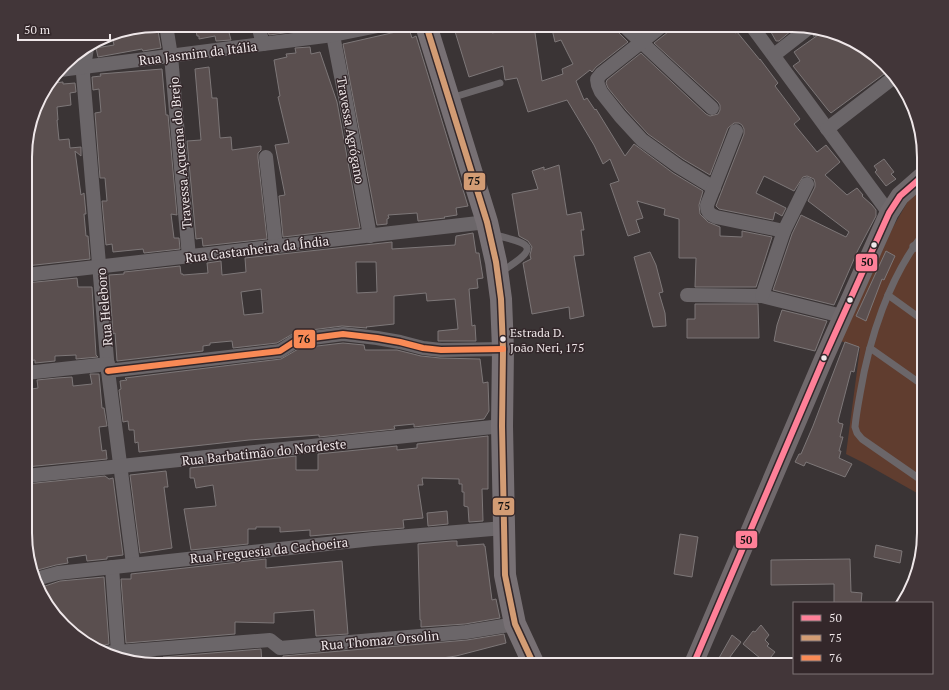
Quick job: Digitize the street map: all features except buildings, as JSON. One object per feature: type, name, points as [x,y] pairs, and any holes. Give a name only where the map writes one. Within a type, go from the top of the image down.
[{"type":"main road","points":[[428,32],[488,228],[498,275],[501,298],[503,349],[502,426],[505,575],[515,624],[531,658]]},
{"type":"main road","points":[[696,658],[842,316],[889,213],[900,196],[917,182]]},
{"type":"street","name":"Travessa Açucena do Brejo","points":[[167,32],[171,56],[189,257]]},
{"type":"street","points":[[260,32],[263,44]]},
{"type":"street","name":"Rua Jasmim da Itália","points":[[69,69],[263,44],[324,32]]},
{"type":"street","name":"Travessa Agrógano","points":[[334,32],[370,236]]},
{"type":"street","points":[[630,32],[712,108]]},
{"type":"street","points":[[654,32],[601,74],[598,79],[598,85],[601,92],[620,116],[642,140],[678,166],[714,188]]},
{"type":"street","points":[[756,32],[889,213]]},
{"type":"street","points":[[774,55],[803,32]]},
{"type":"street","name":"Rua Heleboro","points":[[86,55],[83,74],[101,267],[108,367],[133,564]]},
{"type":"street","points":[[827,128],[890,80]]},
{"type":"street","points":[[736,130],[707,205],[707,210],[716,217],[784,231]]},
{"type":"street","points":[[266,157],[276,247]]},
{"type":"street","points":[[762,296],[784,231],[807,184]]},
{"type":"street","name":"Rua Castanheira da Índia","points":[[32,274],[370,236],[488,228]]},
{"type":"street","points":[[687,295],[762,296],[842,316]]},
{"type":"street","points":[[32,373],[280,351],[297,340],[343,334],[377,338],[423,348],[441,350],[503,349]]},
{"type":"street","name":"Rua Barbatimão do Nordeste","points":[[32,475],[502,426]]},
{"type":"street","name":"Rua Freguesia da Cachoeira","points":[[41,578],[58,572],[373,539],[504,528]]},
{"type":"street","points":[[112,567],[113,649]]},
{"type":"street","name":"Rua Thomaz Orsolin","points":[[123,653],[270,640],[280,648],[466,632],[515,624]]},
{"type":"lane","points":[[449,99],[500,83]]},
{"type":"lane","points":[[488,228],[526,245],[528,248],[528,252],[520,260],[498,275]]},
{"type":"lane","points":[[917,241],[913,246],[888,295],[870,348],[855,419],[857,433],[862,439],[917,477]]},
{"type":"lane","points":[[913,246],[917,249]]},
{"type":"lane","points":[[888,295],[917,316]]},
{"type":"lane","points":[[870,348],[917,381]]},
{"type":"shaded area","points":[[917,191],[917,493],[846,454],[860,348],[841,341],[892,229],[908,201]]},
{"type":"transit line","name":"75","points":[[428,32],[487,222],[496,262],[501,299],[503,349],[502,426],[505,575],[515,624],[531,658]]},
{"type":"transit line","name":"50","points":[[696,658],[824,358],[889,213],[900,196],[917,181]]},
{"type":"transit line","name":"76","points":[[108,371],[280,351],[297,340],[343,334],[377,338],[423,348],[441,350],[503,349]]},
{"type":"place","name":"Estrada D. João Neri, 175","points":[[503,339]]}]
